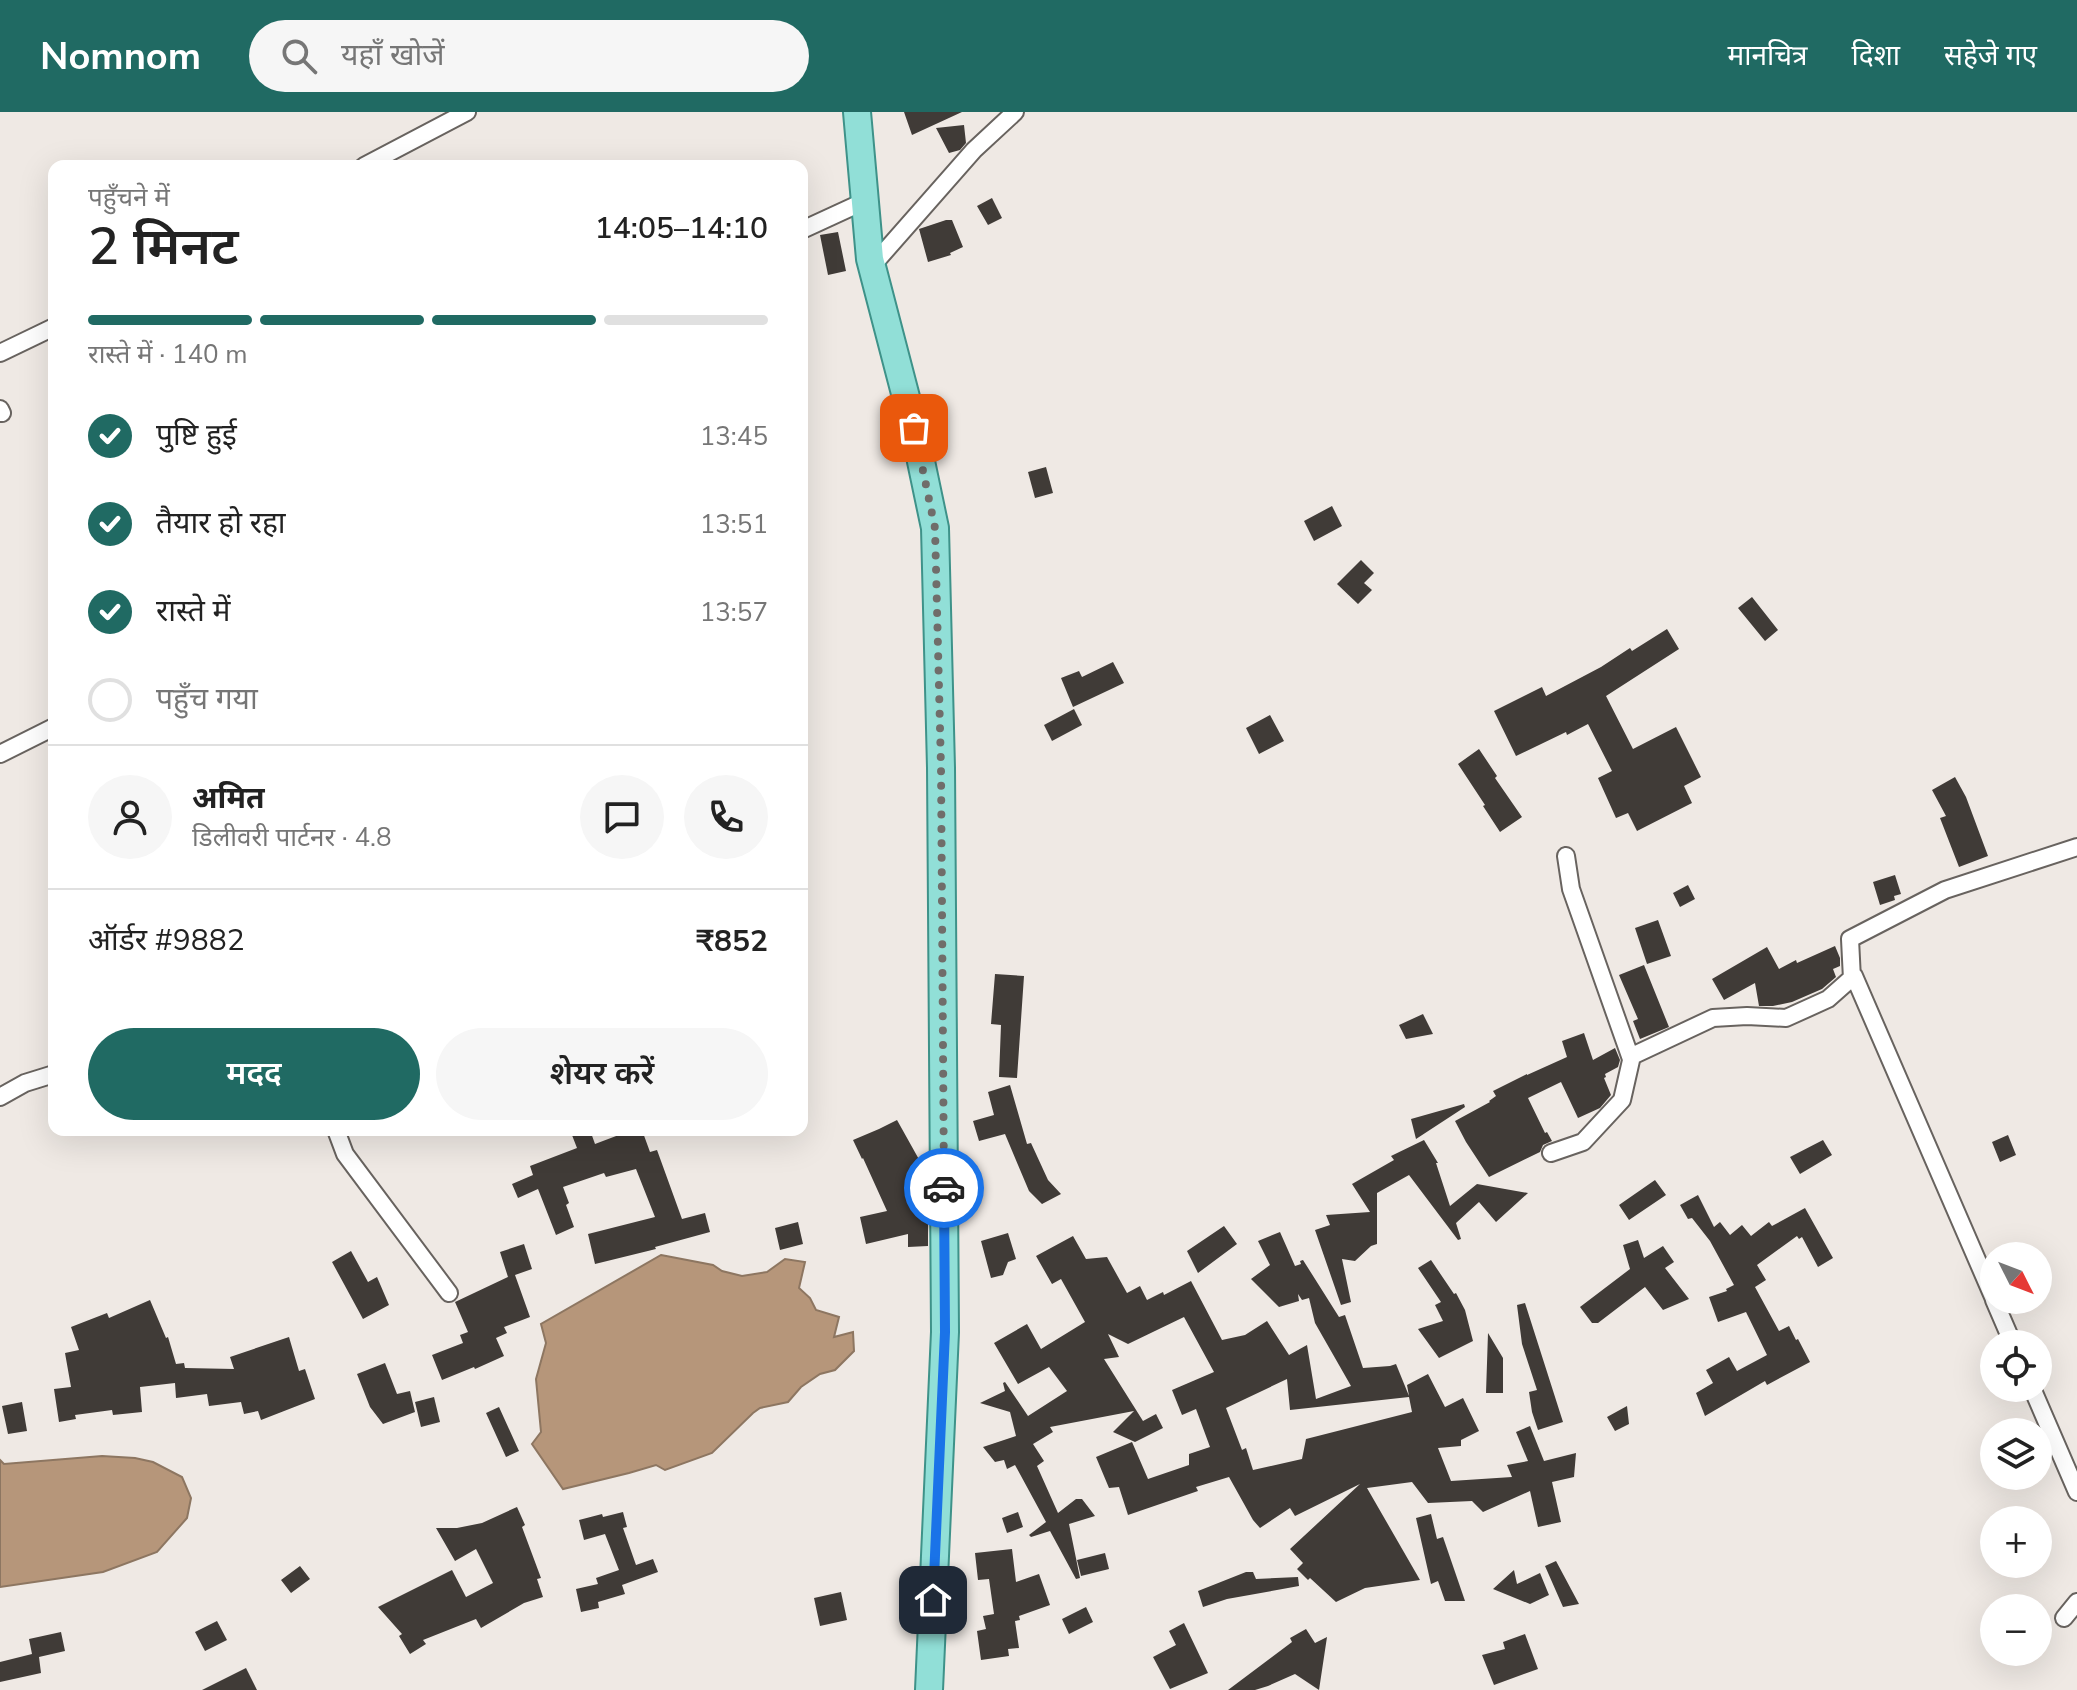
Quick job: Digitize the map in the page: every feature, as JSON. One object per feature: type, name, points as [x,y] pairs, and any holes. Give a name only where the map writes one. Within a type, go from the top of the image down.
[{"type":"main road","points":[[857,112],[872,266],[914,428],[935,528],[941,768],[945,1332],[929,1690]]},
{"type":"street","points":[[375,160],[467,112]]},
{"type":"street","points":[[872,266],[974,150],[1015,112]]},
{"type":"street","points":[[808,227],[865,201]]},
{"type":"street","points":[[0,353],[48,330]]},
{"type":"street","points":[[0,754],[48,730]]},
{"type":"street","points":[[1852,979],[1850,939],[1945,890],[2077,847]]},
{"type":"street","points":[[1566,856],[1571,889],[1631,1059]]},
{"type":"street","points":[[1551,1153],[1583,1142],[1622,1100],[1632,1056],[1713,1018],[1786,1018],[1828,999],[1854,976],[1980,1268]]},
{"type":"street","points":[[0,1097],[25,1083],[48,1076]]},
{"type":"street","points":[[338,1136],[345,1154],[449,1293]]},
{"type":"street","points":[[2038,1402],[2077,1492]]},
{"type":"street","points":[[2064,1618],[2077,1602]]},
{"type":"shaded area","points":[[661,1255],[713,1265],[722,1271],[742,1276],[767,1272],[785,1259],[805,1262],[799,1288],[810,1298],[816,1310],[839,1317],[834,1337],[853,1332],[854,1351],[835,1370],[820,1374],[801,1387],[788,1402],[760,1408],[753,1413],[712,1453],[665,1470],[656,1465],[563,1489],[532,1444],[541,1432],[536,1379],[546,1343],[541,1324]]},
{"type":"shaded area","points":[[102,1456],[153,1462],[182,1477],[191,1498],[187,1518],[157,1552],[103,1572],[0,1587],[0,1460],[4,1464]]},
{"type":"building","points":[[904,112],[962,112],[912,135]]},
{"type":"building","points":[[964,125],[966,143],[960,150],[949,153],[936,128]]},
{"type":"building","points":[[992,198],[1002,218],[988,225],[977,206]]},
{"type":"building","points":[[952,220],[963,247],[951,255],[928,262],[919,229]]},
{"type":"building","points":[[838,232],[846,271],[828,275],[820,235]]},
{"type":"building","points":[[1046,467],[1053,493],[1035,498],[1028,472]]},
{"type":"building","points":[[1332,506],[1342,526],[1314,541],[1304,521]]},
{"type":"building","points":[[1361,560],[1374,573],[1364,583],[1372,590],[1358,604],[1337,584]]},
{"type":"building","points":[[1752,597],[1778,630],[1765,641],[1738,608]]},
{"type":"building","points":[[1667,629],[1679,649],[1606,696],[1633,749],[1676,727],[1701,777],[1684,786],[1692,803],[1637,831],[1628,813],[1616,818],[1598,778],[1612,771],[1588,724],[1516,756],[1494,711],[1542,687],[1546,696]]},
{"type":"building","points":[[1113,662],[1124,683],[1073,707],[1061,678],[1079,671],[1082,677]]},
{"type":"building","points":[[1074,709],[1082,725],[1052,741],[1044,725]]},
{"type":"building","points":[[1270,715],[1284,741],[1259,754],[1246,728]]},
{"type":"building","points":[[1479,749],[1522,817],[1500,832],[1458,764]]},
{"type":"building","points":[[1955,777],[1966,797],[1988,856],[1959,867],[1940,818],[1946,816],[1932,790]]},
{"type":"building","points":[[1895,875],[1901,894],[1894,896],[1895,900],[1880,905],[1873,882]]},
{"type":"building","points":[[1688,885],[1695,899],[1680,907],[1673,893]]},
{"type":"building","points":[[1658,920],[1671,956],[1647,964],[1635,928]]},
{"type":"building","points":[[1835,946],[1840,958],[1840,966],[1833,969],[1836,977],[1822,989],[1792,1002],[1759,1006],[1755,983],[1724,1000],[1712,979],[1767,947],[1779,969]]},
{"type":"building","points":[[1644,965],[1669,1027],[1640,1039],[1633,1021],[1638,1019],[1619,975]]},
{"type":"building","points":[[995,974],[1024,976],[1017,1078],[999,1077],[1001,1025],[991,1024]]},
{"type":"building","points":[[1423,1014],[1433,1034],[1406,1039],[1399,1025]]},
{"type":"building","points":[[1584,1033],[1593,1060],[1615,1048],[1620,1060],[1618,1067],[1605,1074],[1604,1078],[1611,1095],[1600,1108],[1578,1118],[1561,1082],[1528,1098],[1552,1141],[1543,1145],[1540,1152],[1489,1177],[1455,1121],[1490,1102],[1496,1096],[1493,1091],[1567,1057],[1562,1041]]},
{"type":"building","points":[[1010,1085],[1027,1144],[1031,1143],[1048,1180],[1061,1194],[1042,1204],[1029,1191],[1005,1134],[979,1141],[973,1121],[994,1115],[988,1092]]},
{"type":"building","points":[[1464,1104],[1465,1107],[1416,1139],[1411,1119]]},
{"type":"building","points":[[897,1120],[921,1163],[928,1186],[928,1246],[908,1247],[908,1234],[866,1244],[860,1217],[887,1211],[853,1140]]},
{"type":"building","points":[[2008,1135],[2016,1155],[2000,1162],[1992,1142]]},
{"type":"building","points":[[572,1136],[592,1136],[595,1144],[616,1136],[644,1136],[650,1152],[657,1150],[682,1219],[705,1213],[710,1232],[595,1264],[588,1234],[655,1217],[636,1169],[606,1177],[604,1173],[563,1187],[574,1227],[556,1235],[538,1189],[518,1198],[512,1184],[533,1175],[530,1166],[577,1148]]},
{"type":"building","points":[[1424,1140],[1438,1163],[1450,1206],[1477,1184],[1528,1193],[1496,1222],[1479,1202],[1456,1223],[1461,1239],[1458,1240],[1409,1175],[1377,1193],[1377,1244],[1355,1261],[1342,1259],[1351,1302],[1341,1305],[1315,1230],[1330,1225],[1326,1215],[1370,1212],[1352,1184],[1394,1160],[1391,1156]]},
{"type":"building","points":[[1823,1140],[1832,1155],[1800,1174],[1790,1157]]},
{"type":"building","points":[[1655,1180],[1666,1195],[1629,1220],[1619,1205]]},
{"type":"building","points":[[1698,1195],[1714,1227],[1720,1222],[1730,1235],[1742,1225],[1751,1236],[1769,1222],[1772,1226],[1805,1208],[1833,1258],[1818,1267],[1802,1237],[1799,1239],[1797,1236],[1757,1265],[1766,1280],[1755,1287],[1779,1331],[1789,1326],[1810,1362],[1767,1385],[1765,1381],[1705,1416],[1696,1393],[1713,1383],[1706,1370],[1729,1357],[1737,1371],[1767,1355],[1746,1312],[1718,1322],[1709,1297],[1734,1285],[1710,1241],[1692,1218],[1688,1219],[1680,1205]]},
{"type":"building","points":[[798,1222],[803,1244],[780,1250],[775,1228]]},
{"type":"building","points":[[1224,1226],[1237,1244],[1198,1273],[1187,1251]]},
{"type":"building","points":[[1280,1232],[1295,1266],[1303,1260],[1339,1317],[1345,1315],[1363,1368],[1396,1364],[1409,1396],[1407,1385],[1428,1374],[1445,1407],[1463,1398],[1479,1431],[1461,1440],[1461,1446],[1438,1448],[1451,1481],[1512,1477],[1507,1465],[1528,1461],[1516,1432],[1530,1426],[1544,1461],[1576,1453],[1574,1477],[1552,1482],[1561,1522],[1538,1527],[1530,1491],[1483,1512],[1472,1501],[1428,1503],[1412,1482],[1367,1488],[1420,1580],[1365,1588],[1336,1602],[1297,1569],[1303,1563],[1290,1549],[1360,1484],[1295,1516],[1290,1508],[1260,1528],[1229,1477],[1128,1515],[1119,1487],[1109,1488],[1096,1457],[1132,1442],[1148,1479],[1189,1465],[1189,1454],[1210,1447],[1196,1409],[1182,1415],[1172,1390],[1214,1372],[1184,1317],[1128,1344],[1108,1334],[1119,1357],[1104,1359],[1143,1421],[1156,1414],[1163,1428],[1135,1442],[1113,1432],[1134,1411],[1050,1427],[1053,1432],[1033,1444],[1044,1461],[1037,1466],[1058,1513],[1076,1499],[1082,1499],[1095,1516],[1069,1524],[1080,1578],[1076,1579],[1050,1531],[1029,1535],[1046,1522],[1015,1465],[1007,1469],[1004,1460],[995,1462],[983,1447],[1016,1436],[1010,1412],[980,1403],[1005,1391],[1003,1383],[1028,1416],[1067,1391],[1049,1367],[1018,1384],[994,1343],[1027,1324],[1041,1349],[1085,1322],[1061,1279],[1052,1284],[1036,1256],[1073,1236],[1086,1259],[1107,1257],[1127,1293],[1140,1286],[1147,1300],[1191,1281],[1222,1340],[1245,1335],[1267,1321],[1289,1355],[1307,1345],[1316,1399],[1351,1386],[1315,1323],[1309,1298],[1302,1300],[1298,1294],[1299,1301],[1279,1307],[1251,1279],[1270,1265],[1258,1241]],"holes":[[[1287,1379],[1290,1410],[1409,1397],[1412,1412],[1306,1439],[1302,1459],[1253,1470],[1226,1408]]]},
{"type":"building","points":[[1008,1233],[1016,1259],[1008,1262],[1003,1275],[991,1278],[981,1241]]},
{"type":"building","points":[[1638,1240],[1644,1258],[1663,1246],[1674,1262],[1665,1268],[1689,1299],[1663,1310],[1645,1287],[1598,1323],[1592,1323],[1580,1307],[1630,1269],[1623,1245]]},
{"type":"building","points":[[524,1244],[532,1269],[515,1275],[530,1317],[504,1327],[507,1333],[496,1338],[504,1356],[442,1380],[432,1355],[463,1343],[460,1335],[468,1332],[455,1302],[508,1277],[500,1252]]},
{"type":"building","points":[[351,1251],[368,1282],[377,1277],[389,1305],[363,1319],[332,1262]]},
{"type":"building","points":[[1431,1260],[1465,1310],[1473,1341],[1439,1358],[1418,1329],[1443,1321],[1435,1305],[1441,1302],[1418,1268]]},
{"type":"building","points":[[150,1300],[168,1337],[176,1364],[184,1363],[185,1368],[234,1369],[230,1357],[289,1337],[299,1371],[305,1369],[315,1399],[261,1420],[258,1411],[244,1414],[241,1402],[209,1406],[207,1394],[176,1398],[175,1383],[140,1387],[142,1412],[113,1415],[112,1410],[75,1415],[76,1419],[59,1422],[54,1389],[71,1387],[65,1353],[79,1350],[71,1327],[107,1313],[109,1318]]},
{"type":"building","points":[[1525,1303],[1563,1422],[1538,1430],[1529,1392],[1537,1390],[1522,1344],[1517,1305]]},
{"type":"building","points":[[1488,1333],[1503,1358],[1503,1393],[1486,1393]]},
{"type":"building","points":[[385,1363],[397,1394],[410,1391],[415,1412],[383,1424],[370,1407],[357,1374]]},
{"type":"building","points":[[434,1397],[440,1422],[421,1427],[415,1402]]},
{"type":"building","points":[[22,1402],[27,1431],[8,1434],[2,1406]]},
{"type":"building","points":[[1627,1406],[1629,1424],[1615,1431],[1607,1417]]},
{"type":"building","points":[[499,1407],[519,1451],[506,1457],[486,1413]]},
{"type":"building","points":[[517,1507],[541,1578],[537,1579],[543,1597],[524,1603],[481,1628],[476,1619],[423,1640],[426,1644],[410,1654],[399,1636],[402,1634],[378,1607],[452,1570],[466,1597],[493,1583],[476,1549],[455,1561],[436,1528],[482,1523]]},
{"type":"building","points":[[623,1512],[627,1527],[623,1528],[636,1565],[653,1559],[658,1572],[622,1585],[625,1594],[598,1602],[599,1608],[581,1612],[576,1589],[598,1584],[596,1578],[619,1570],[605,1534],[584,1540],[579,1520]]},
{"type":"building","points":[[1018,1512],[1023,1527],[1007,1533],[1002,1518]]},
{"type":"building","points":[[1431,1514],[1437,1539],[1443,1537],[1465,1601],[1445,1601],[1438,1581],[1431,1584],[1416,1518]]},
{"type":"building","points":[[1012,1549],[1016,1582],[1039,1574],[1050,1605],[1019,1616],[1020,1620],[1015,1621],[1019,1648],[1008,1649],[1009,1656],[981,1660],[977,1631],[986,1629],[983,1616],[994,1614],[989,1579],[978,1580],[975,1553]]},
{"type":"building","points":[[1105,1553],[1109,1569],[1081,1576],[1077,1560]]},
{"type":"building","points":[[1556,1561],[1579,1604],[1563,1607],[1545,1566]]},
{"type":"building","points":[[300,1566],[310,1579],[291,1593],[281,1580]]},
{"type":"building","points":[[1514,1570],[1517,1584],[1540,1573],[1549,1595],[1530,1604],[1493,1589]]},
{"type":"building","points":[[1253,1572],[1256,1579],[1298,1577],[1299,1586],[1227,1599],[1203,1607],[1198,1591]]},
{"type":"building","points":[[841,1592],[847,1620],[820,1626],[814,1598]]},
{"type":"building","points":[[1086,1607],[1093,1622],[1069,1634],[1062,1619]]},
{"type":"building","points":[[217,1621],[227,1640],[205,1651],[195,1632]]},
{"type":"building","points":[[1184,1623],[1208,1673],[1170,1689],[1153,1657],[1176,1645],[1169,1631]]},
{"type":"building","points":[[1306,1629],[1315,1643],[1327,1637],[1319,1690],[1295,1674],[1255,1690],[1228,1690],[1292,1642],[1290,1638]]},
{"type":"building","points":[[61,1632],[65,1651],[39,1657],[41,1673],[0,1682],[0,1662],[32,1654],[29,1639]]},
{"type":"building","points":[[1525,1634],[1538,1669],[1494,1685],[1482,1655],[1505,1649],[1503,1642]]},
{"type":"building","points":[[246,1668],[257,1690],[202,1690]]},
{"type":"way so far","points":[[914,428],[935,528],[941,768],[944,1188]]},
{"type":"route","points":[[933,1600],[945,1332],[944,1188]]}]
